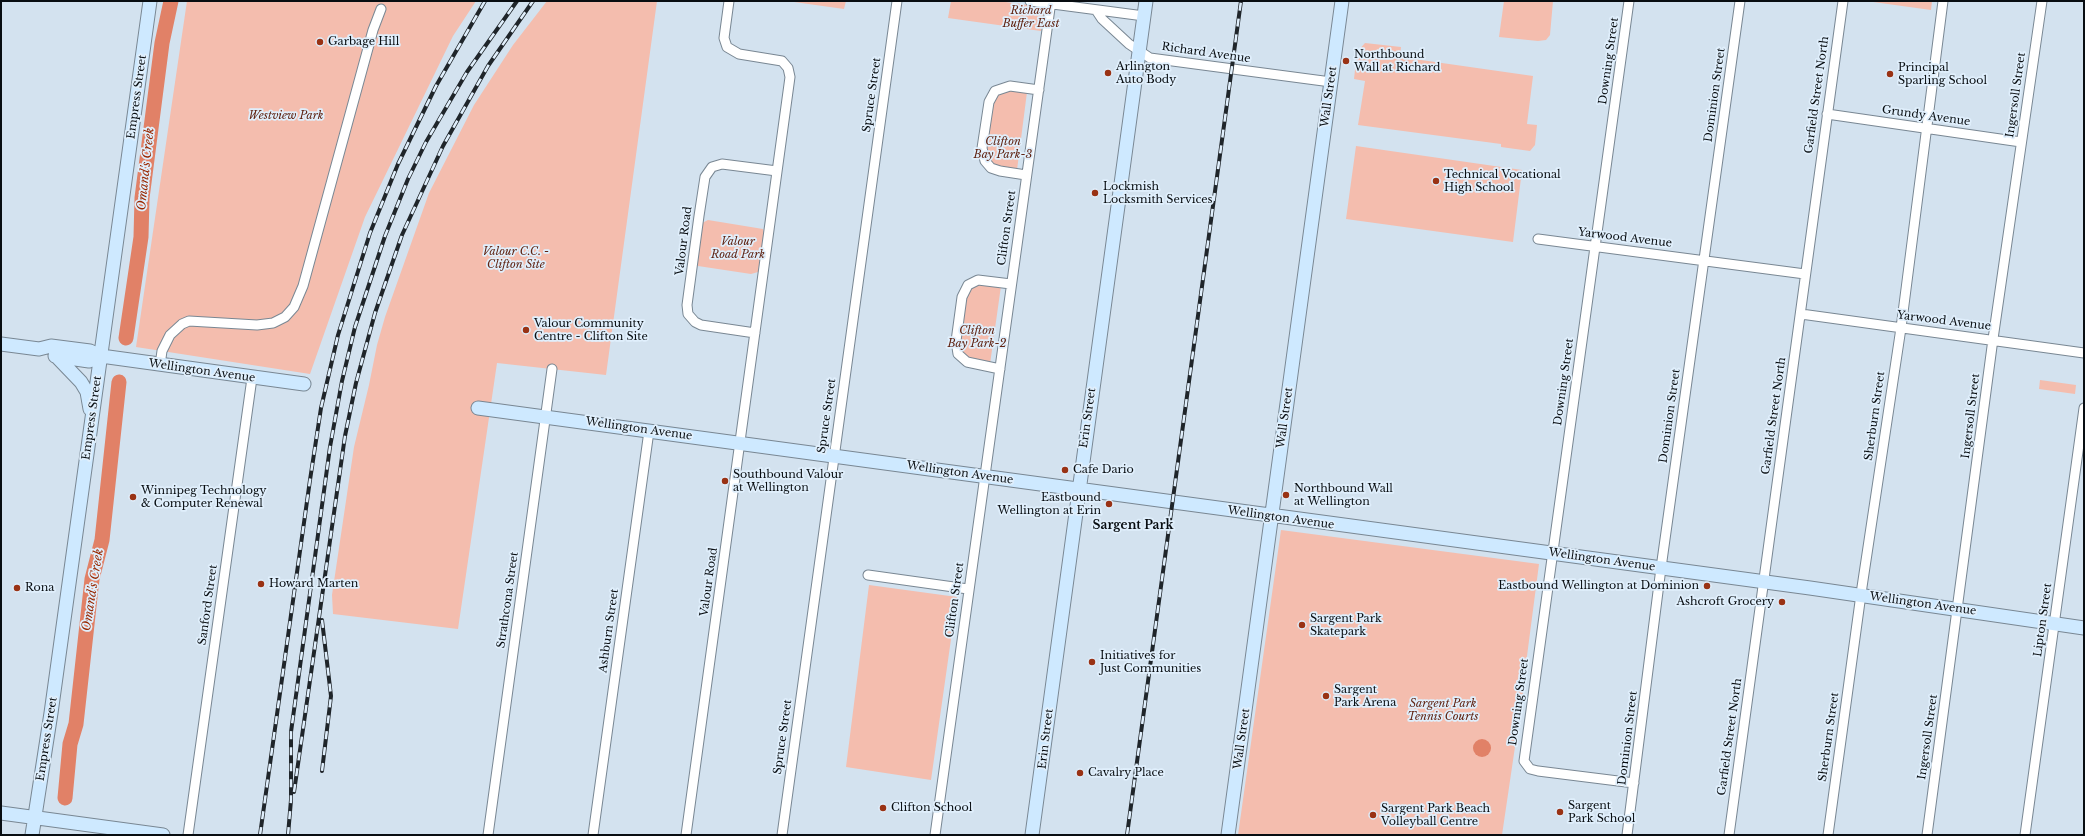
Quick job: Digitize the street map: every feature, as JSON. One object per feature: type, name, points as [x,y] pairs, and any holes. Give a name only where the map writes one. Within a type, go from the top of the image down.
[{"type":"main road","name":"Empress Street","points":[[32,835],[91,429],[150,1]]},
{"type":"main road","name":"Erin Street","points":[[1032,835],[1146,1]]},
{"type":"main road","name":"Wall Street","points":[[1228,835],[1342,1]]},
{"type":"main road","name":"Wellington Avenue","points":[[1,344],[39,349],[50,346],[90,351],[101,356],[304,384]]},
{"type":"main road","name":"Wellington Avenue","points":[[39,349],[49,356],[88,361],[101,356]]},
{"type":"main road","points":[[57,357],[74,372],[86,392],[89,402],[91,429]]},
{"type":"main road","name":"Wellington Avenue","points":[[478,408],[986,476],[1272,517],[1958,608],[2084,628]]},
{"type":"main road","points":[[1,813],[163,835]]},
{"type":"street","name":"Valour Road","points":[[686,835],[790,80],[789,71],[786,64],[779,60],[739,54],[727,47],[724,38],[728,1]]},
{"type":"street","name":"Spruce Street","points":[[782,835],[897,1]]},
{"type":"street","points":[[1030,1],[1051,2],[1096,10],[1144,16]]},
{"type":"street","name":"Downing Street","points":[[1630,1],[1524,756],[1526,765],[1530,769],[1538,771],[1634,783]]},
{"type":"street","name":"Dominion Street","points":[[1627,835],[1661,568],[1740,1]]},
{"type":"street","name":"Garfield Street North","points":[[1729,835],[1843,1]]},
{"type":"street","name":"Sherburn Street","points":[[1828,835],[1861,595],[1901,328],[1943,1]]},
{"type":"street","name":"Ingersoll Street","points":[[1926,835],[1958,608],[1993,339],[2042,1]]},
{"type":"street","name":"Clifton Street","points":[[935,835],[968,589],[986,476],[1011,284],[1051,2]]},
{"type":"street","points":[[160,364],[162,351],[170,335],[182,324],[189,321],[257,325],[273,323],[285,317],[294,307],[303,286],[373,30],[381,9]]},
{"type":"street","name":"Richard Avenue","points":[[1096,10],[1102,19],[1138,52],[1150,58],[1331,82]]},
{"type":"street","points":[[1026,175],[991,168],[985,161],[982,148],[990,102],[995,91],[1010,86],[1038,90]]},
{"type":"street","name":"Grundy Avenue","points":[[1827,114],[2021,142]]},
{"type":"street","name":"Valour Road","points":[[755,333],[701,325],[695,322],[688,314],[687,305],[705,177],[710,169],[715,166],[727,164],[777,171]]},
{"type":"street","name":"Yarwood Avenue","points":[[1538,239],[1805,274]]},
{"type":"street","name":"Clifton Street","points":[[1000,369],[967,362],[957,352],[956,341],[962,297],[968,285],[974,281],[983,279],[1011,284]]},
{"type":"street","name":"Yarwood Avenue","points":[[1801,314],[1993,339],[2084,353]]},
{"type":"street","name":"Strathcona Street","points":[[488,835],[552,369]]},
{"type":"street","name":"Sanford Street","points":[[188,835],[252,378]]},
{"type":"street","name":"Lipton Street","points":[[2025,835],[2084,408]]},
{"type":"street","name":"Ashburn Street","points":[[593,835],[649,431]]},
{"type":"street","points":[[868,575],[968,589]]},
{"type":"green space","name":"Westview Park","points":[[187,1],[476,1],[453,36],[365,217],[310,374],[136,347]]},
{"type":"green space","name":"Valour C.C. - Clifton Site","points":[[547,1],[657,1],[606,375],[497,363],[458,629],[333,614],[332,595],[354,447],[377,345],[385,317],[429,193],[474,105],[513,45]]},
{"type":"green space","points":[[787,1],[846,1],[844,9]]},
{"type":"green space","name":"Richard Buffer East","points":[[951,1],[998,1],[1045,7],[1041,31],[948,18]]},
{"type":"green space","points":[[1504,1],[1553,1],[1550,35],[1546,40],[1538,41],[1499,37]]},
{"type":"green space","points":[[1866,1],[1932,1],[1931,10]]},
{"type":"green space","points":[[1365,43],[1401,47],[1400,57],[1533,76],[1527,124],[1537,125],[1535,145],[1530,151],[1501,147],[1501,144],[1358,125],[1365,81],[1354,79],[1357,52]]},
{"type":"green space","name":"Clifton Bay Park-3","points":[[1011,90],[1027,92],[1017,170],[998,167],[992,163],[986,148],[994,100],[999,93]]},
{"type":"green space","points":[[1356,146],[1522,170],[1513,242],[1346,219]]},
{"type":"green space","name":"Valour Road Park","points":[[708,220],[763,229],[764,234],[758,272],[751,274],[698,266],[697,263],[702,223]]},
{"type":"green space","name":"Clifton Bay Park-2","points":[[982,284],[1001,286],[990,364],[976,362],[963,355],[959,345],[966,297],[971,289]]},
{"type":"green space","points":[[2040,380],[2076,385],[2075,394],[2039,389]]},
{"type":"green space","name":"Sargent Park Tennis Courts","points":[[1281,530],[1539,564],[1525,679],[1502,835],[1238,835]]},
{"type":"green space","points":[[869,585],[957,597],[931,780],[846,767]]},
{"type":"shaded area","points":[[1482,739],[1486,740],[1490,744],[1490,752],[1486,756],[1482,757],[1478,756],[1474,752],[1473,748],[1474,744],[1478,740]]},
{"type":"waterway","name":"Omand's Creek","points":[[126,338],[141,237],[142,198],[162,43],[171,1]]},
{"type":"waterway","name":"Omand's Creek","points":[[65,798],[70,744],[76,724],[92,579],[102,540],[119,382]]},
{"type":"railway","points":[[260,835],[321,408],[338,335],[370,233],[398,164],[436,86],[485,1]]},
{"type":"railway","points":[[288,835],[291,800],[291,732],[330,447],[342,381],[355,327],[385,236],[408,179],[426,142],[467,72],[517,1]]},
{"type":"railway","points":[[294,792],[345,436],[356,383],[375,313],[402,235],[443,146],[488,66],[533,1]]},
{"type":"railway","points":[[1127,835],[1241,1]]},
{"type":"railway","points":[[322,620],[331,696],[322,771]]},
{"type":"place","name":"Garbage Hill","points":[[320,42]]},
{"type":"place","name":"Northbound Wall at Richard","points":[[1346,61]]},
{"type":"place","name":"Arlington Auto Body","points":[[1108,73]]},
{"type":"place","name":"Principal Sparling School","points":[[1890,74]]},
{"type":"place","name":"Technical Vocational High School","points":[[1436,181]]},
{"type":"place","name":"Lockmish Locksmith Services","points":[[1095,193]]},
{"type":"place","name":"Valour Community Centre - Clifton Site","points":[[526,330]]},
{"type":"place","name":"Cafe Dario","points":[[1065,470]]},
{"type":"place","name":"Southbound Valour at Wellington","points":[[725,481]]},
{"type":"place","name":"Northbound Wall at Wellington","points":[[1286,495]]},
{"type":"place","name":"Winnipeg Technology & Computer Renewal","points":[[133,497]]},
{"type":"place","name":"Eastbound Wellington at Erin","points":[[1109,504]]},
{"type":"place","name":"Howard Marten","points":[[261,584]]},
{"type":"place","name":"Eastbound Wellington at Dominion","points":[[1707,586]]},
{"type":"place","name":"Rona","points":[[17,588]]},
{"type":"place","name":"Ashcroft Grocery","points":[[1782,602]]},
{"type":"place","name":"Sargent Park Skatepark","points":[[1302,625]]},
{"type":"place","name":"Initiatives for Just Communities","points":[[1092,662]]},
{"type":"place","name":"Sargent Park Arena","points":[[1326,696]]},
{"type":"place","name":"Cavalry Place","points":[[1080,773]]},
{"type":"place","name":"Clifton School","points":[[883,808]]},
{"type":"place","name":"Sargent Park School","points":[[1560,812]]},
{"type":"place","name":"Sargent Park Beach Volleyball Centre","points":[[1373,815]]},
{"type":"district","name":"Sargent Park","points":[[1133,526]]}]
